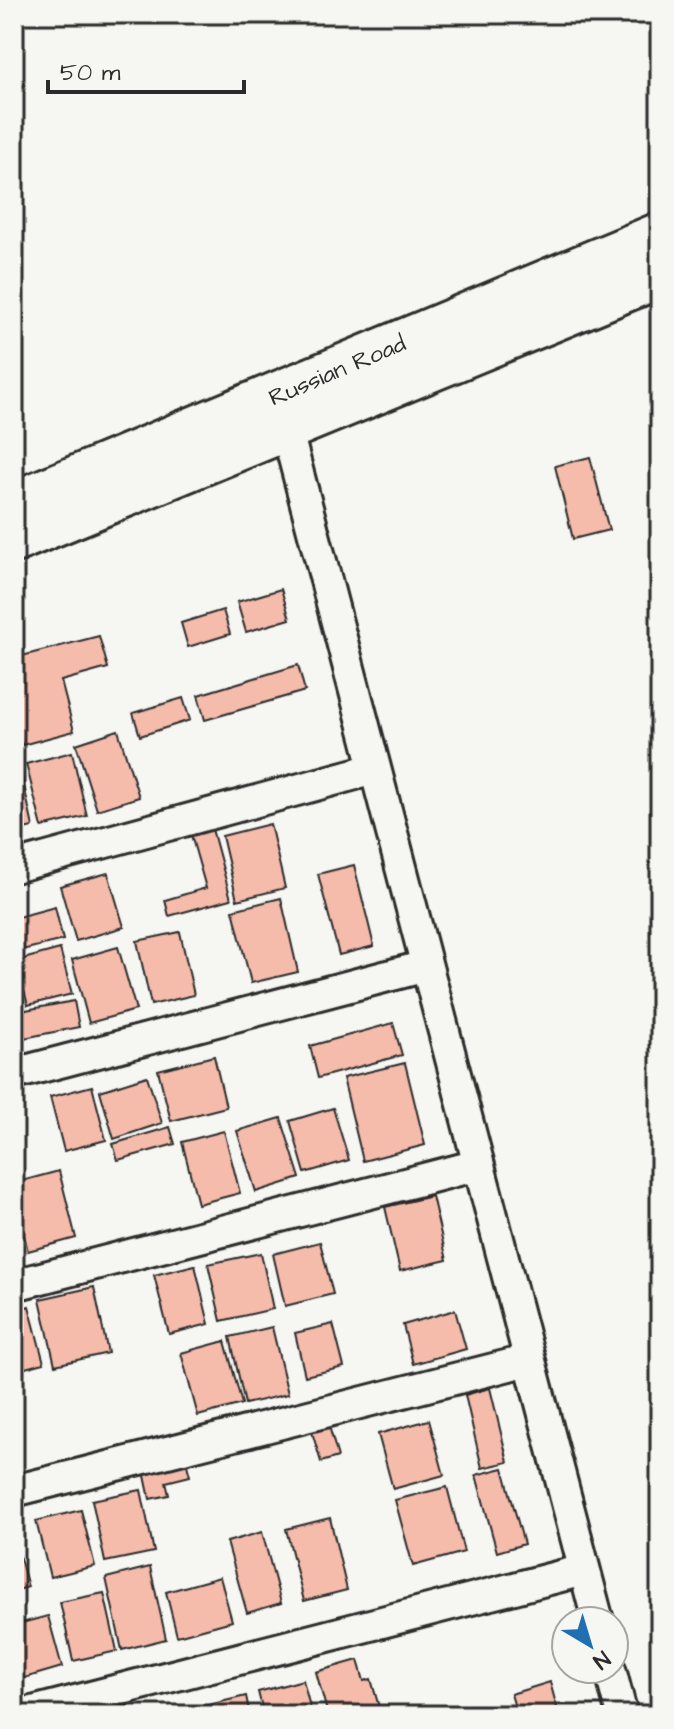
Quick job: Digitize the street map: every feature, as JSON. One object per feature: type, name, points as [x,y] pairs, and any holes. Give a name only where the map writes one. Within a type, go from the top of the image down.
[{"type":"main road","name":"Russian Road","points":[[14,540],[660,235]]},
{"type":"main road","name":"Russian Road","points":[[14,504],[660,275]]},
{"type":"street","points":[[282,411],[594,1605]]},
{"type":"street","points":[[14,867],[374,769]]},
{"type":"street","points":[[14,1074],[426,966]]},
{"type":"street","points":[[14,1285],[478,1165]]},
{"type":"street","points":[[14,1491],[529,1360]]},
{"type":"street","points":[[21,1715],[584,1570]]},
{"type":"street","points":[[614,1685],[622,1715]]},
{"type":"building","points":[[590,457],[609,530],[573,539],[555,466]]},
{"type":"building","points":[[281,589],[290,619],[246,632],[237,602]]},
{"type":"building","points":[[223,610],[230,634],[188,647],[181,623]]},
{"type":"building","points":[[99,636],[108,668],[61,681],[74,731],[22,745],[14,715],[14,658]]},
{"type":"building","points":[[298,665],[305,691],[205,720],[198,695]]},
{"type":"building","points":[[183,698],[190,720],[140,736],[133,713]]},
{"type":"building","points":[[118,730],[139,797],[97,810],[76,744]]},
{"type":"building","points":[[14,748],[33,827],[14,831]]},
{"type":"building","points":[[72,752],[87,816],[42,827],[26,764]]},
{"type":"building","points":[[270,824],[285,888],[237,900],[222,836]]},
{"type":"building","points":[[212,829],[231,899],[169,916],[165,900],[206,888],[191,835]]},
{"type":"building","points":[[354,865],[374,946],[339,955],[318,874]]},
{"type":"building","points":[[108,873],[124,927],[76,941],[60,886]]},
{"type":"building","points":[[281,898],[298,972],[251,983],[233,910]]},
{"type":"building","points":[[55,907],[63,940],[14,952],[14,918]]},
{"type":"building","points":[[180,932],[194,995],[151,1005],[137,941]]},
{"type":"building","points":[[118,947],[136,1010],[89,1023],[72,960]]},
{"type":"building","points":[[60,949],[72,994],[28,1005],[16,961]]},
{"type":"building","points":[[14,979],[20,1011],[74,1001],[79,1027],[14,1040]]},
{"type":"building","points":[[393,1023],[402,1055],[318,1078],[310,1046]]},
{"type":"building","points":[[214,1056],[226,1107],[171,1121],[158,1070]]},
{"type":"building","points":[[405,1063],[425,1145],[363,1161],[343,1078]]},
{"type":"building","points":[[147,1076],[162,1123],[114,1139],[100,1091]]},
{"type":"building","points":[[92,1086],[106,1140],[64,1151],[50,1097]]},
{"type":"building","points":[[333,1108],[349,1160],[305,1173],[290,1121]]},
{"type":"building","points":[[281,1118],[300,1178],[256,1192],[237,1131]]},
{"type":"building","points":[[170,1127],[175,1144],[118,1160],[113,1144]]},
{"type":"building","points":[[224,1131],[240,1193],[198,1204],[182,1142]]},
{"type":"building","points":[[59,1171],[76,1238],[28,1251],[14,1196],[14,1183]]},
{"type":"building","points":[[432,1196],[447,1260],[400,1271],[385,1207]]},
{"type":"building","points":[[320,1242],[333,1294],[285,1306],[273,1254]]},
{"type":"building","points":[[261,1253],[273,1309],[221,1321],[208,1264]]},
{"type":"building","points":[[195,1265],[209,1324],[169,1334],[154,1275]]},
{"type":"building","points":[[94,1287],[108,1353],[55,1365],[40,1299]]},
{"type":"building","points":[[29,1306],[44,1363],[14,1371],[14,1311]]},
{"type":"building","points":[[455,1310],[466,1349],[413,1364],[403,1325]]},
{"type":"building","points":[[333,1324],[344,1367],[305,1376],[295,1333]]},
{"type":"building","points":[[272,1327],[288,1394],[245,1404],[230,1337]]},
{"type":"building","points":[[225,1341],[242,1404],[198,1416],[181,1353]]},
{"type":"building","points":[[490,1388],[508,1462],[482,1468],[465,1395]]},
{"type":"building","points":[[429,1420],[444,1475],[393,1489],[378,1434]]},
{"type":"building","points":[[329,1426],[338,1457],[321,1462],[312,1432]]},
{"type":"building","points":[[186,1461],[190,1476],[166,1482],[169,1495],[150,1499],[144,1471]]},
{"type":"building","points":[[503,1468],[524,1544],[497,1552],[476,1475]]},
{"type":"building","points":[[447,1487],[464,1552],[413,1566],[395,1500]]},
{"type":"building","points":[[141,1490],[154,1552],[105,1562],[92,1500]]},
{"type":"building","points":[[81,1510],[95,1566],[50,1577],[36,1521]]},
{"type":"building","points":[[330,1518],[347,1590],[304,1601],[286,1529]]},
{"type":"building","points":[[262,1532],[281,1603],[247,1613],[227,1542]]},
{"type":"building","points":[[14,1536],[28,1587],[14,1591]]},
{"type":"building","points":[[150,1567],[166,1639],[122,1650],[106,1578]]},
{"type":"building","points":[[220,1577],[232,1621],[177,1636],[166,1592]]},
{"type":"building","points":[[104,1593],[117,1651],[73,1661],[60,1602]]},
{"type":"building","points":[[48,1616],[62,1667],[21,1679],[14,1654],[14,1625]]},
{"type":"building","points":[[358,1660],[364,1681],[371,1679],[381,1714],[328,1715],[316,1672]]},
{"type":"building","points":[[303,1680],[312,1715],[264,1715],[258,1692]]},
{"type":"building","points":[[550,1682],[559,1715],[503,1715],[516,1711],[511,1694]]},
{"type":"building","points":[[246,1696],[250,1715],[206,1715],[204,1706]]}]
